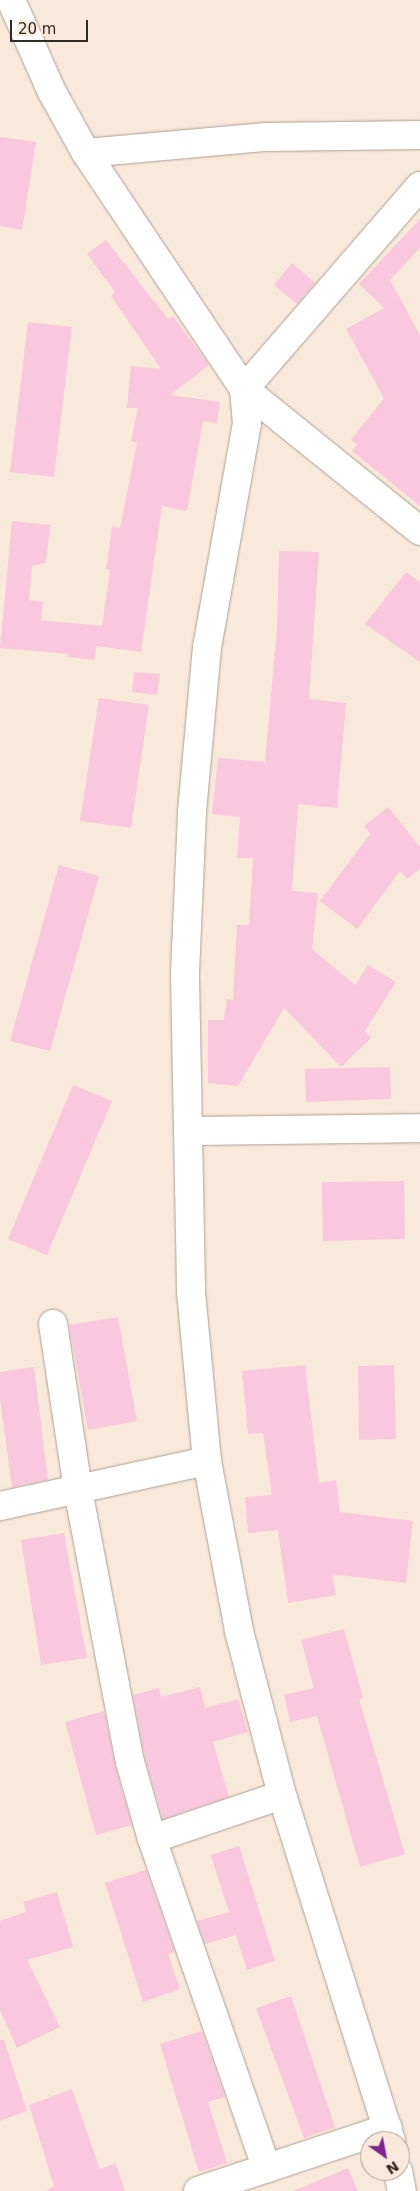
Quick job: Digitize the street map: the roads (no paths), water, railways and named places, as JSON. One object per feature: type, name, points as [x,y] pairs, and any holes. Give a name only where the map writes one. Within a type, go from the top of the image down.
[{"type":"street","points":[[11,0],[52,92],[86,153],[244,389],[420,531]]},
{"type":"street","points":[[86,153],[266,137],[420,135]]},
{"type":"street","points":[[388,2131],[282,1795],[239,1631],[207,1462],[191,1292],[185,975],[192,813],[207,647],[247,423],[244,389],[420,186]]},
{"type":"street","points":[[188,1131],[420,1128]]},
{"type":"street","points":[[53,1324],[78,1490],[130,1762],[152,1839],[267,2169]]},
{"type":"street","points":[[0,1506],[207,1462]]},
{"type":"street","points":[[152,1839],[282,1795]]},
{"type":"street","points":[[198,2191],[267,2169],[360,2143]]}]
